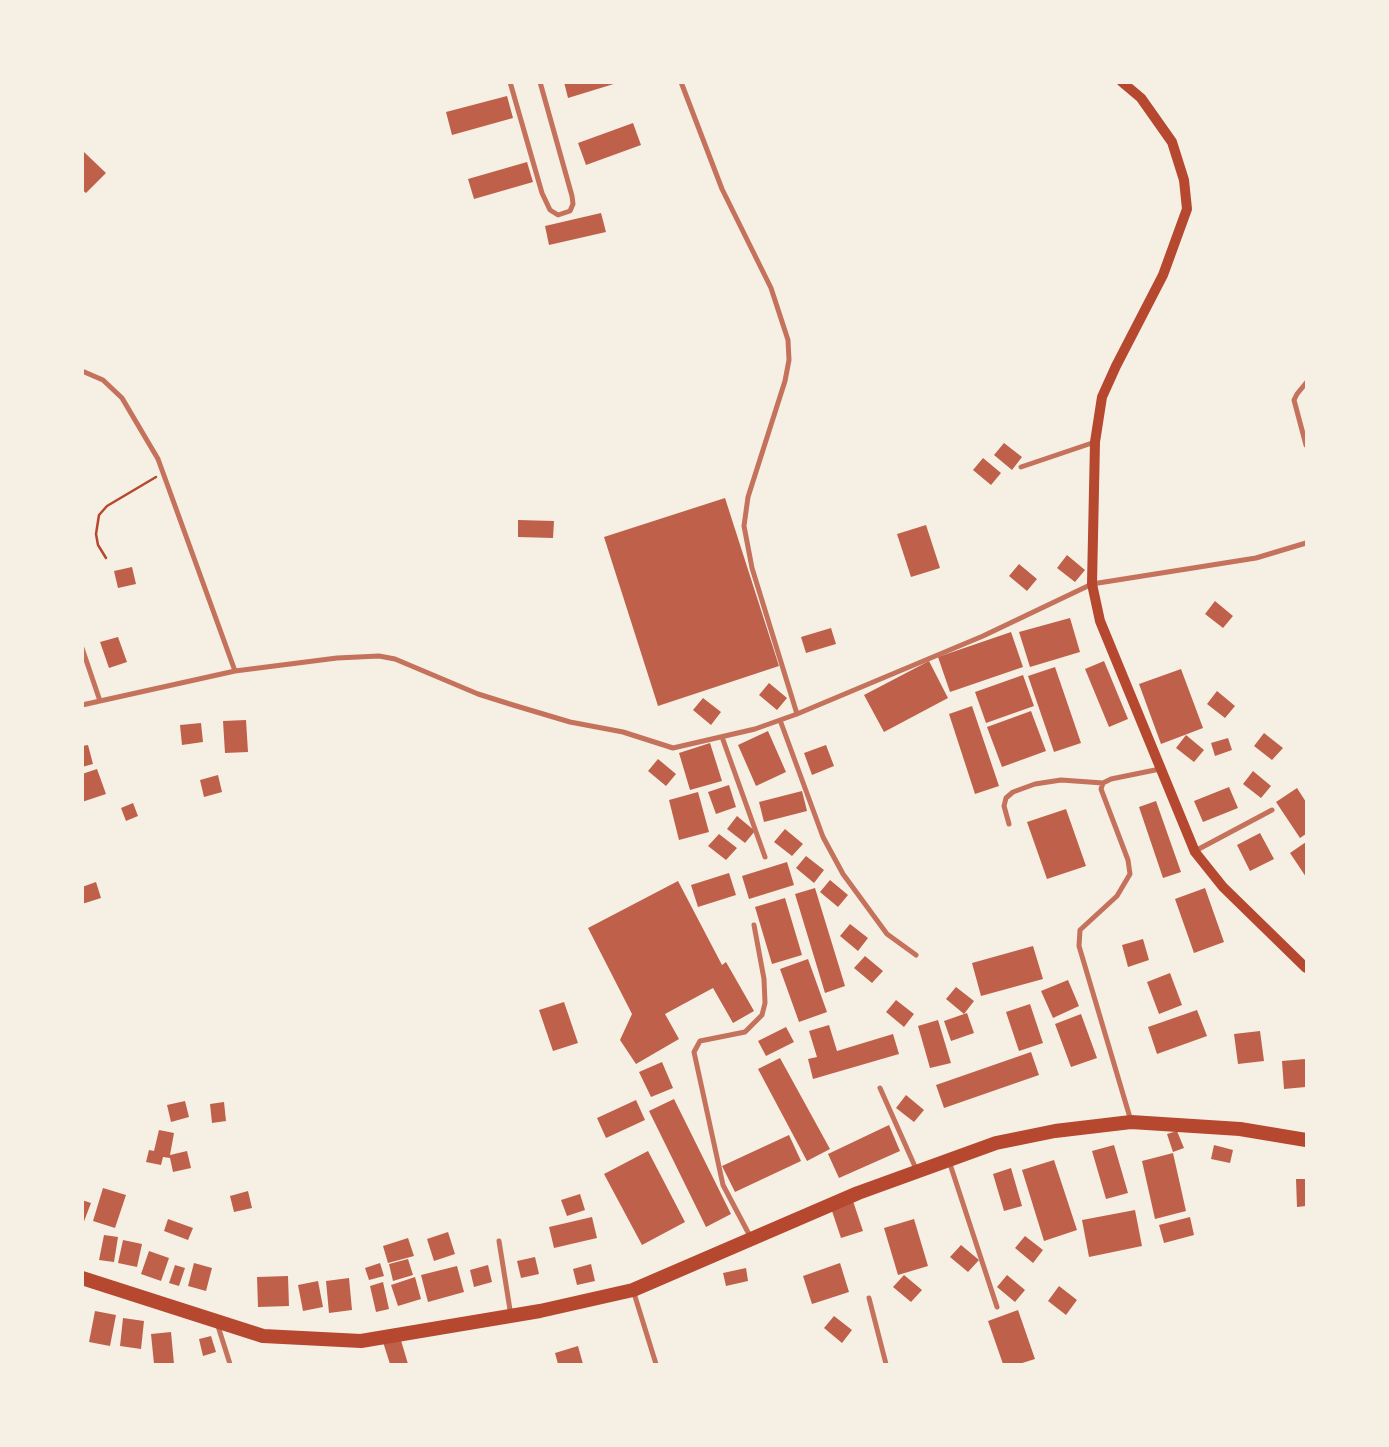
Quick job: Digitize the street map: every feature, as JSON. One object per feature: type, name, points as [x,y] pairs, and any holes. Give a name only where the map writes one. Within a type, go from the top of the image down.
[{"type":"highway","points":[[82,1278],[262,1336],[361,1341],[511,1316],[633,1290],[858,1194],[996,1143],[1056,1131],[1131,1122],[1240,1129],[1306,1140]]},
{"type":"main road","points":[[1122,82],[1141,98],[1172,142],[1184,180],[1187,209],[1163,274],[1102,397],[1095,442],[1092,584],[1100,621],[1195,852],[1223,887],[1306,968]]},
{"type":"street","points":[[510,82],[542,193],[550,210],[558,215],[570,211],[573,204],[572,196],[540,82]]},
{"type":"street","points":[[680,82],[722,190],[772,288],[788,340],[789,360],[785,381],[748,497],[744,526],[752,568],[797,714]]},
{"type":"street","points":[[82,371],[103,380],[122,398],[158,458],[235,671]]},
{"type":"street","points":[[1306,384],[1294,400],[1306,445]]},
{"type":"street","points":[[1021,467],[1095,442]]},
{"type":"street","points":[[82,705],[235,671],[337,658],[379,656],[404,662],[478,694],[513,706],[570,722],[623,732],[673,748],[722,737],[797,714],[983,636],[1092,584],[1256,558],[1306,544]]},
{"type":"street","points":[[82,648],[100,701]]},
{"type":"street","points":[[780,720],[822,837],[843,874],[872,916],[888,934],[916,955]]},
{"type":"street","points":[[722,737],[765,857]]},
{"type":"street","points":[[1009,824],[1004,806],[1006,798],[1012,792],[1034,784],[1061,780],[1103,783],[1111,779],[1160,769]]},
{"type":"street","points":[[1103,783],[1102,789],[1128,860],[1130,874],[1117,896],[1080,930],[1079,946],[1131,1122]]},
{"type":"street","points":[[1195,852],[1272,810]]},
{"type":"street","points":[[751,1239],[723,1185],[694,1052],[700,1041],[745,1032],[762,1015],[765,1003],[764,979],[754,925]]},
{"type":"street","points":[[880,1088],[917,1171]]},
{"type":"street","points":[[949,1160],[997,1307]]},
{"type":"street","points":[[499,1241],[511,1316]]},
{"type":"street","points":[[633,1290],[656,1364]]},
{"type":"street","points":[[869,1298],[886,1364]]},
{"type":"street","points":[[216,1320],[230,1364]]},
{"type":"path","points":[[106,558],[98,546],[96,534],[99,515],[107,506],[164,473]]},
{"type":"building","points":[[564,82],[617,82],[617,83],[568,98]]},
{"type":"building","points":[[507,96],[513,118],[452,135],[446,112]]},
{"type":"building","points":[[633,123],[641,145],[586,165],[578,143]]},
{"type":"building","points":[[84,152],[106,173],[86,193],[82,190]]},
{"type":"building","points":[[527,162],[533,182],[474,199],[468,179]]},
{"type":"building","points":[[601,213],[606,232],[549,245],[545,226]]},
{"type":"building","points":[[1004,443],[1022,457],[1012,470],[994,455]]},
{"type":"building","points":[[983,458],[1001,473],[991,485],[973,470]]},
{"type":"building","points":[[725,498],[779,666],[658,706],[604,537]]},
{"type":"building","points":[[518,520],[554,521],[553,538],[518,537]]},
{"type":"building","points":[[926,525],[940,568],[911,577],[897,534]]},
{"type":"building","points":[[1067,555],[1085,570],[1075,582],[1057,568]]},
{"type":"building","points":[[1019,564],[1037,579],[1027,591],[1009,576]]},
{"type":"building","points":[[132,567],[136,584],[118,588],[114,571]]},
{"type":"building","points":[[1215,601],[1233,616],[1223,628],[1205,614]]},
{"type":"building","points":[[1070,618],[1080,652],[1030,667],[1019,632]]},
{"type":"building","points":[[831,628],[836,644],[806,653],[801,637]]},
{"type":"building","points":[[1011,632],[1023,667],[950,692],[938,657]]},
{"type":"building","points":[[118,637],[127,662],[109,668],[100,642]]},
{"type":"building","points":[[929,661],[948,698],[884,732],[864,695]]},
{"type":"building","points":[[1104,661],[1128,719],[1109,727],[1085,669]]},
{"type":"building","points":[[1055,667],[1081,743],[1054,752],[1028,676]]},
{"type":"building","points":[[1181,669],[1203,728],[1161,744],[1139,684]]},
{"type":"building","points":[[1023,675],[1034,706],[986,723],[975,692]]},
{"type":"building","points":[[769,683],[787,698],[777,710],[759,695]]},
{"type":"building","points":[[1217,691],[1235,706],[1225,718],[1207,704]]},
{"type":"building","points":[[703,698],[721,712],[711,725],[693,710]]},
{"type":"building","points":[[972,706],[999,786],[975,794],[949,714]]},
{"type":"building","points":[[1031,711],[1046,751],[1002,767],[987,727]]},
{"type":"building","points":[[246,720],[248,752],[225,753],[223,721]]},
{"type":"building","points":[[201,723],[203,742],[182,745],[180,725]]},
{"type":"building","points":[[768,731],[786,772],[756,786],[738,745]]},
{"type":"building","points":[[1264,733],[1283,748],[1272,760],[1254,746]]},
{"type":"building","points":[[1186,735],[1204,750],[1194,762],[1176,748]]},
{"type":"building","points":[[1228,738],[1232,750],[1215,756],[1211,743]]},
{"type":"building","points":[[710,743],[722,781],[690,790],[679,753]]},
{"type":"building","points":[[88,745],[93,764],[82,767],[82,746]]},
{"type":"building","points":[[826,745],[834,766],[812,775],[804,753]]},
{"type":"building","points":[[658,759],[676,774],[666,786],[648,771]]},
{"type":"building","points":[[97,769],[106,794],[82,802],[82,774]]},
{"type":"building","points":[[1253,771],[1271,786],[1261,798],[1243,784]]},
{"type":"building","points":[[218,775],[222,792],[204,797],[200,780]]},
{"type":"building","points":[[729,785],[736,807],[716,814],[708,792]]},
{"type":"building","points":[[1229,787],[1238,808],[1203,822],[1194,801]]},
{"type":"building","points":[[1297,788],[1306,802],[1306,834],[1300,838],[1276,802]]},
{"type":"building","points":[[802,791],[807,811],[764,822],[759,802]]},
{"type":"building","points":[[698,792],[709,832],[679,840],[669,800]]},
{"type":"building","points":[[1156,801],[1181,872],[1163,878],[1139,807]]},
{"type":"building","points":[[133,803],[138,816],[126,821],[121,808]]},
{"type":"building","points":[[1066,809],[1086,866],[1047,879],[1027,822]]},
{"type":"building","points":[[737,816],[755,831],[745,843],[727,829]]},
{"type":"building","points":[[785,829],[803,844],[792,856],[774,842]]},
{"type":"building","points":[[1260,833],[1274,859],[1250,871],[1237,845]]},
{"type":"building","points":[[719,834],[737,848],[726,860],[708,846]]},
{"type":"building","points":[[1306,842],[1306,877],[1290,853]]},
{"type":"building","points":[[806,856],[824,870],[814,883],[796,868]]},
{"type":"building","points":[[787,862],[794,885],[749,899],[742,876]]},
{"type":"building","points":[[729,873],[736,895],[698,907],[691,885]]},
{"type":"building","points":[[830,880],[848,895],[838,907],[820,892]]},
{"type":"building","points":[[678,881],[722,965],[726,962],[754,1011],[733,1023],[713,988],[665,1014],[679,1039],[636,1064],[620,1040],[632,1014],[588,928]]},
{"type":"building","points":[[96,882],[101,898],[82,904],[82,887]]},
{"type":"building","points":[[815,888],[845,986],[825,993],[795,894]]},
{"type":"building","points":[[1205,888],[1224,942],[1194,953],[1175,899]]},
{"type":"building","points":[[785,898],[802,955],[772,964],[755,907]]},
{"type":"building","points":[[850,924],[868,938],[858,951],[840,936]]},
{"type":"building","points":[[1143,939],[1149,960],[1128,967],[1122,945]]},
{"type":"building","points":[[1033,946],[1043,979],[981,996],[972,963]]},
{"type":"building","points":[[865,956],[883,971],[872,983],[854,968]]},
{"type":"building","points":[[808,959],[827,1012],[799,1022],[780,969]]},
{"type":"building","points":[[1170,973],[1182,1005],[1159,1014],[1147,982]]},
{"type":"building","points":[[1068,980],[1079,1006],[1053,1018],[1041,991]]},
{"type":"building","points":[[956,987],[974,1001],[964,1014],[946,999]]},
{"type":"building","points":[[896,1000],[914,1014],[904,1027],[886,1012]]},
{"type":"building","points":[[564,1002],[578,1043],[553,1051],[539,1010]]},
{"type":"building","points":[[1030,1004],[1043,1043],[1019,1051],[1006,1012]]},
{"type":"building","points":[[1197,1010],[1207,1036],[1157,1054],[1148,1027]]},
{"type":"building","points":[[967,1013],[974,1033],[951,1041],[944,1021]]},
{"type":"building","points":[[1081,1014],[1097,1058],[1071,1067],[1055,1024]]},
{"type":"building","points":[[938,1020],[951,1063],[930,1068],[918,1026]]},
{"type":"building","points":[[829,1025],[837,1051],[893,1034],[899,1054],[813,1079],[808,1059],[817,1057],[809,1031]]},
{"type":"building","points":[[786,1027],[794,1042],[766,1056],[758,1041]]},
{"type":"building","points":[[1260,1031],[1264,1061],[1238,1064],[1234,1034]]},
{"type":"building","points":[[1031,1052],[1039,1075],[944,1108],[936,1085]]},
{"type":"building","points":[[780,1058],[830,1149],[807,1161],[758,1069]]},
{"type":"building","points":[[1305,1059],[1306,1087],[1284,1089],[1282,1061]]},
{"type":"building","points":[[662,1062],[673,1088],[651,1097],[639,1072]]},
{"type":"building","points":[[906,1095],[924,1110],[914,1122],[896,1108]]},
{"type":"building","points":[[674,1099],[731,1214],[706,1227],[649,1111]]},
{"type":"building","points":[[636,1100],[645,1120],[606,1138],[597,1118]]},
{"type":"building","points":[[185,1101],[189,1117],[171,1122],[167,1105]]},
{"type":"building","points":[[224,1102],[226,1121],[212,1123],[210,1104]]},
{"type":"building","points":[[889,1125],[900,1151],[839,1178],[828,1154]]},
{"type":"building","points":[[159,1130],[174,1133],[170,1155],[187,1151],[191,1168],[173,1172],[170,1158],[163,1157],[161,1165],[146,1162],[149,1150],[154,1151]]},
{"type":"building","points":[[1177,1131],[1184,1148],[1173,1152],[1167,1134]]},
{"type":"building","points":[[789,1135],[801,1161],[735,1192],[722,1166]]},
{"type":"building","points":[[1114,1145],[1128,1193],[1106,1199],[1092,1151]]},
{"type":"building","points":[[1214,1145],[1233,1150],[1230,1163],[1211,1159]]},
{"type":"building","points":[[648,1151],[685,1222],[642,1245],[604,1174]]},
{"type":"building","points":[[1173,1153],[1186,1211],[1155,1219],[1142,1161]]},
{"type":"building","points":[[1054,1160],[1077,1230],[1044,1241],[1022,1170]]},
{"type":"building","points":[[1011,1168],[1022,1206],[1004,1211],[993,1174]]},
{"type":"building","points":[[1296,1179],[1306,1179],[1306,1206],[1297,1207]]},
{"type":"building","points":[[103,1188],[126,1195],[115,1228],[93,1221]]},
{"type":"building","points":[[248,1191],[252,1208],[234,1212],[230,1196]]},
{"type":"building","points":[[580,1194],[585,1210],[567,1216],[561,1200]]},
{"type":"building","points":[[82,1200],[91,1203],[83,1224],[82,1224]]},
{"type":"building","points":[[853,1201],[863,1231],[841,1238],[831,1208]]},
{"type":"building","points":[[1135,1210],[1142,1246],[1089,1257],[1082,1220]]},
{"type":"building","points":[[592,1217],[597,1238],[554,1248],[549,1227]]},
{"type":"building","points":[[1190,1217],[1194,1235],[1164,1243],[1159,1225]]},
{"type":"building","points":[[168,1219],[193,1228],[188,1240],[164,1231]]},
{"type":"building","points":[[914,1219],[928,1266],[898,1275],[884,1228]]},
{"type":"building","points":[[448,1232],[455,1254],[434,1261],[427,1239]]},
{"type":"building","points":[[104,1235],[118,1237],[114,1262],[99,1260]]},
{"type":"building","points":[[1025,1236],[1043,1250],[1033,1263],[1015,1248]]},
{"type":"building","points":[[408,1238],[414,1256],[388,1263],[383,1246]]},
{"type":"building","points":[[123,1240],[142,1244],[137,1267],[118,1263]]},
{"type":"building","points":[[961,1245],[979,1260],[968,1272],[950,1257]]},
{"type":"building","points":[[149,1251],[169,1258],[161,1281],[141,1274]]},
{"type":"building","points":[[535,1257],[539,1274],[521,1278],[517,1261]]},
{"type":"building","points":[[408,1259],[413,1275],[393,1281],[389,1264]]},
{"type":"building","points":[[194,1263],[212,1268],[206,1291],[188,1286]]},
{"type":"building","points":[[380,1263],[384,1276],[369,1280],[365,1268]]},
{"type":"building","points":[[840,1263],[849,1292],[812,1304],[803,1276]]},
{"type":"building","points":[[591,1264],[595,1281],[577,1285],[573,1269]]},
{"type":"building","points":[[175,1265],[185,1268],[179,1286],[169,1283]]},
{"type":"building","points":[[488,1265],[492,1282],[474,1287],[470,1270]]},
{"type":"building","points":[[457,1266],[464,1292],[428,1302],[421,1275]]},
{"type":"building","points":[[746,1268],[748,1281],[726,1286],[723,1273]]},
{"type":"building","points":[[904,1275],[922,1290],[911,1302],[893,1287]]},
{"type":"building","points":[[1007,1275],[1025,1290],[1015,1302],[997,1287]]},
{"type":"building","points":[[288,1276],[289,1306],[258,1307],[257,1277]]},
{"type":"building","points":[[415,1277],[421,1299],[398,1306],[391,1285]]},
{"type":"building","points":[[349,1278],[352,1310],[329,1313],[326,1281]]},
{"type":"building","points":[[318,1281],[323,1307],[303,1311],[298,1285]]},
{"type":"building","points":[[383,1282],[389,1309],[376,1312],[370,1286]]},
{"type":"building","points":[[1059,1286],[1077,1300],[1066,1315],[1048,1301]]},
{"type":"building","points":[[1018,1310],[1035,1359],[1019,1364],[1003,1364],[988,1321]]},
{"type":"building","points":[[95,1311],[116,1315],[110,1346],[89,1342]]},
{"type":"building","points":[[834,1316],[852,1330],[842,1343],[824,1328]]},
{"type":"building","points":[[123,1318],[144,1321],[141,1349],[120,1346]]},
{"type":"building","points":[[171,1332],[174,1364],[154,1364],[151,1334]]},
{"type":"building","points":[[211,1336],[216,1352],[203,1356],[199,1339]]},
{"type":"building","points":[[400,1337],[408,1364],[390,1364],[383,1342]]},
{"type":"building","points":[[578,1346],[583,1364],[558,1364],[555,1353]]}]
